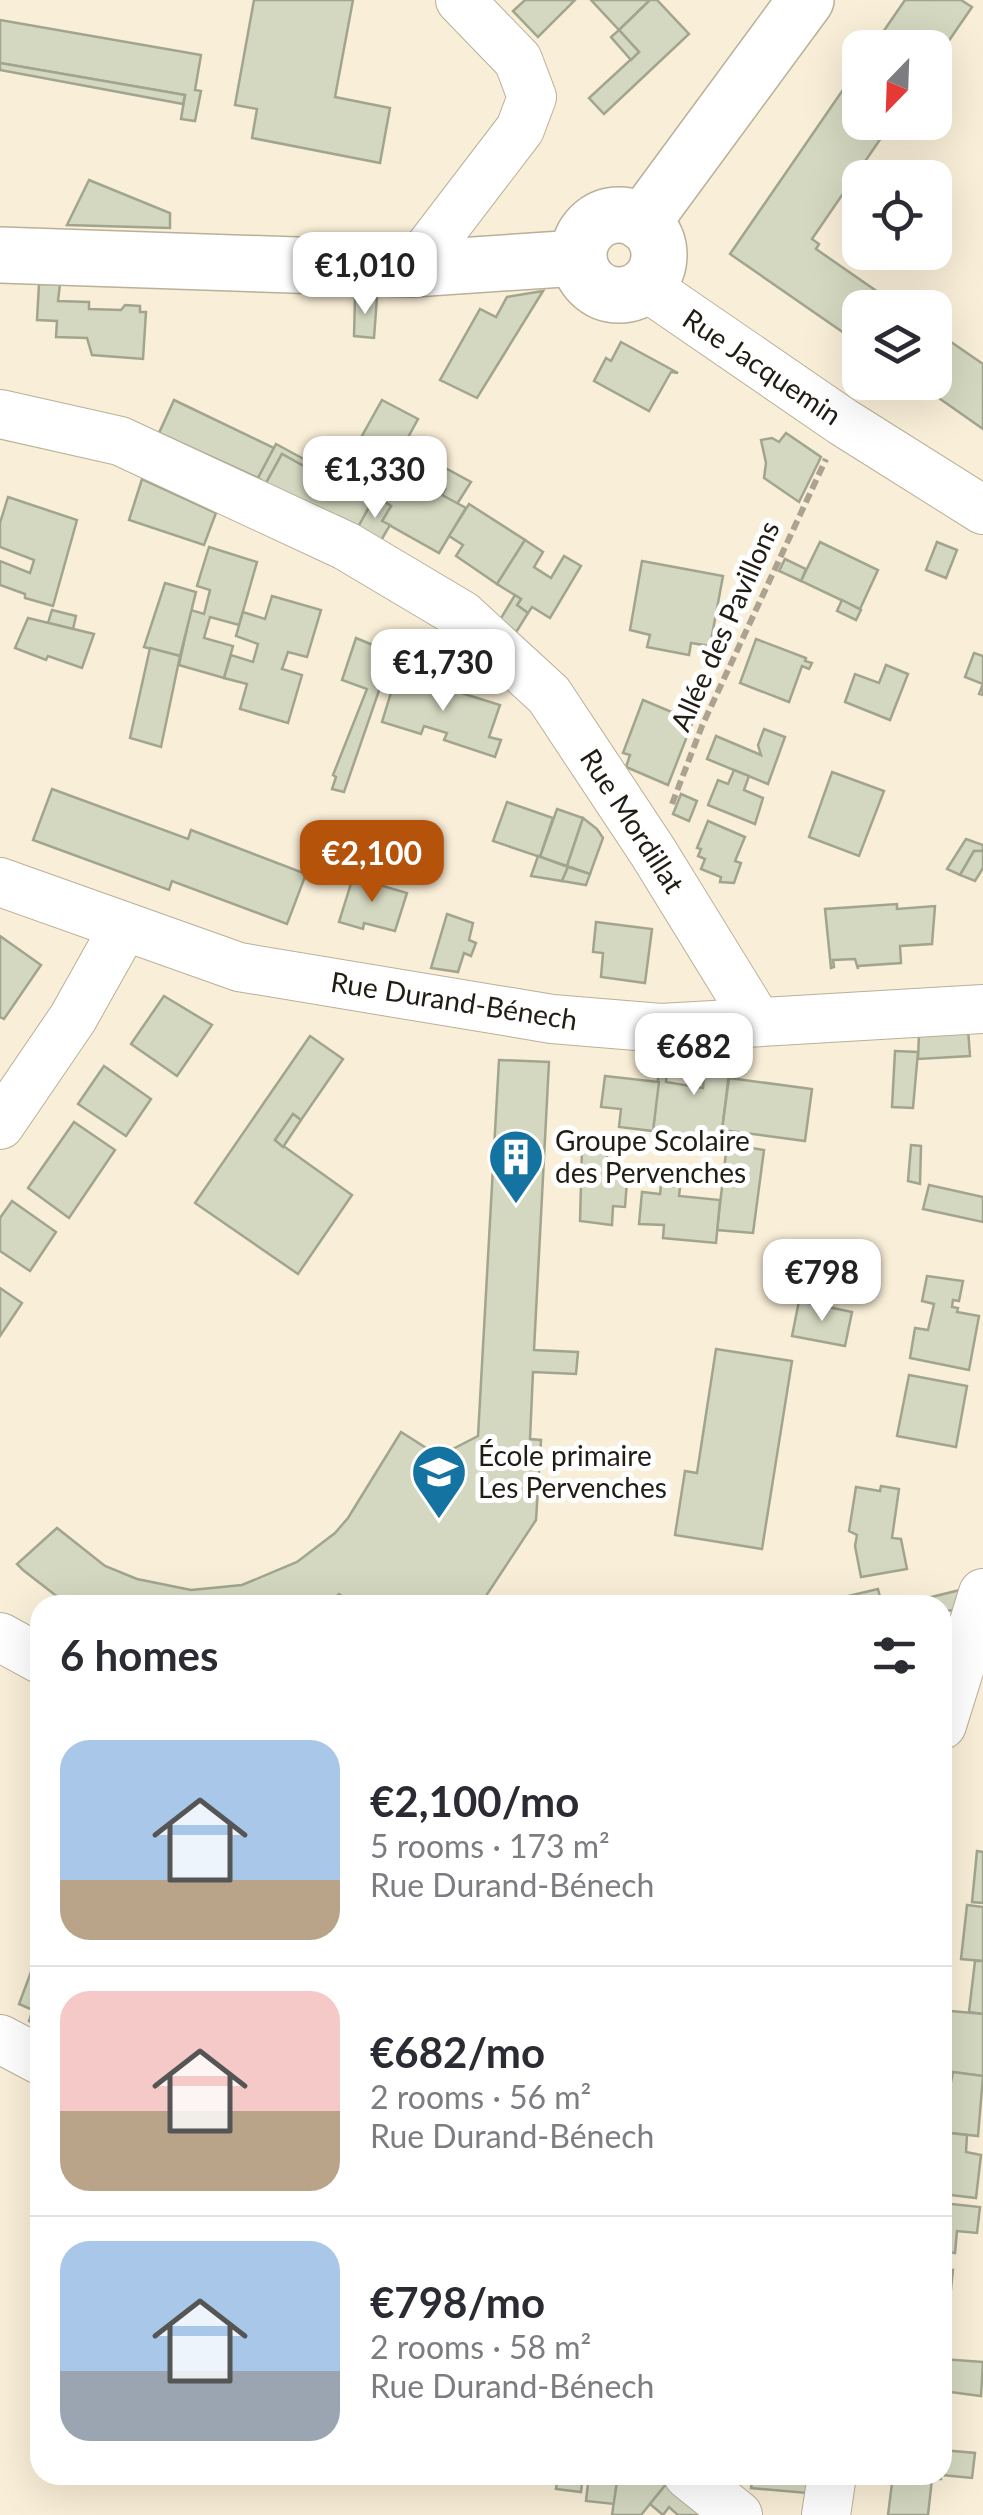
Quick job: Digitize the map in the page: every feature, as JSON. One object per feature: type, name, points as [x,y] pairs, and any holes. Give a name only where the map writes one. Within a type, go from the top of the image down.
[{"type":"street","points":[[413,269],[520,129],[532,97],[518,60],[460,0]]},
{"type":"street","points":[[642,223],[806,0]]},
{"type":"street","points":[[628,216],[642,223],[654,236],[656,272],[645,286],[632,293],[603,292],[582,272],[578,258],[580,243],[599,220],[628,216]]},
{"type":"street","points":[[0,255],[413,269],[578,258]]},
{"type":"street","name":"Rue Jacquemin","points":[[645,286],[843,422],[983,510]]},
{"type":"street","name":"Rue Mordillat","points":[[0,414],[120,441],[346,546],[462,615],[550,695],[654,852],[756,1021]]},
{"type":"street","name":"Rue Durand-Bénech","points":[[0,882],[239,968],[552,1019],[661,1028],[983,1008]]},
{"type":"street","points":[[0,1124],[73,1018],[124,927]]},
{"type":"street","points":[[952,1691],[983,1593]]},
{"type":"street","points":[[0,1637],[30,1654]]},
{"type":"street","points":[[0,2039],[30,2055]]},
{"type":"street","points":[[700,2485],[738,2515]]},
{"type":"street","points":[[826,2515],[830,2485]]},
{"type":"path","name":"Allée des Pavillons","points":[[654,852],[702,726],[843,422]]},
{"type":"building","points":[[254,0],[353,0],[335,97],[390,108],[380,163],[252,138],[257,109],[235,105]]},
{"type":"building","points":[[525,0],[575,0],[538,37],[513,11]]},
{"type":"building","points":[[591,0],[650,0],[619,30]]},
{"type":"building","points":[[650,0],[657,0],[689,34],[604,114],[589,98],[639,52],[619,30]]},
{"type":"building","points":[[905,0],[961,0],[972,7],[952,36],[952,30],[884,30]]},
{"type":"building","points":[[0,20],[201,55],[195,90],[201,91],[195,121],[181,119],[185,95],[0,63]]},
{"type":"building","points":[[619,30],[639,52],[631,60],[611,37]]},
{"type":"building","points":[[0,63],[185,95],[183,104],[0,70]]},
{"type":"building","points":[[842,91],[842,140],[880,140],[866,160],[842,160],[842,195],[812,239],[819,244],[816,249],[875,290],[842,290],[842,332],[730,254]]},
{"type":"building","points":[[89,180],[170,213],[170,228],[67,225]]},
{"type":"building","points":[[39,284],[60,284],[58,301],[89,302],[89,309],[140,306],[140,312],[146,312],[143,359],[92,355],[87,338],[56,337],[57,321],[37,320]]},
{"type":"building","points":[[543,291],[477,398],[440,380],[480,309],[496,317],[507,297]]},
{"type":"building","points":[[355,297],[377,297],[374,338],[354,336]]},
{"type":"building","points":[[621,342],[678,373],[671,372],[649,411],[594,381],[606,358],[611,361]]},
{"type":"building","points":[[952,343],[983,364],[983,429],[942,400],[952,400]]},
{"type":"building","points":[[174,400],[274,448],[258,478],[159,433]]},
{"type":"building","points":[[382,400],[418,419],[383,483],[369,475],[380,455],[358,443]]},
{"type":"building","points":[[786,433],[821,457],[799,502],[764,478],[766,463],[761,440],[772,438],[779,442]]},
{"type":"building","points":[[276,444],[337,477],[334,483],[282,454],[266,483],[258,478]]},
{"type":"building","points":[[404,445],[420,454],[417,459],[434,468],[436,463],[471,482],[457,504],[442,495],[445,489],[395,461]]},
{"type":"building","points":[[282,454],[350,492],[361,471],[383,483],[356,531],[266,483]]},
{"type":"building","points":[[395,461],[445,489],[442,495],[466,508],[439,553],[382,521],[391,506],[375,496]]},
{"type":"building","points":[[344,462],[361,471],[350,492],[334,483]]},
{"type":"building","points":[[142,479],[216,513],[204,545],[129,520]]},
{"type":"building","points":[[375,496],[391,506],[382,521],[390,525],[379,544],[356,531]]},
{"type":"building","points":[[8,497],[77,520],[53,606],[0,585],[0,561],[30,573],[34,560],[0,547],[0,523]]},
{"type":"building","points":[[469,504],[525,540],[497,584],[456,556],[463,545],[449,536]]},
{"type":"building","points":[[525,540],[543,552],[534,567],[551,578],[564,556],[581,566],[550,618],[532,607],[528,613],[517,605],[521,599],[497,584]]},
{"type":"building","points":[[820,542],[878,570],[860,609],[801,581]]},
{"type":"building","points":[[937,542],[957,550],[946,578],[926,570]]},
{"type":"building","points":[[209,547],[257,562],[239,625],[210,617],[204,638],[233,646],[224,678],[179,665],[191,610],[204,614],[210,590],[197,586]]},
{"type":"building","points":[[785,559],[806,569],[801,581],[779,571]]},
{"type":"building","points":[[642,561],[723,576],[710,646],[691,643],[689,655],[647,647],[650,635],[630,630]]},
{"type":"building","points":[[165,583],[196,592],[180,656],[144,647]]},
{"type":"building","points":[[515,595],[521,599],[517,605],[528,613],[515,634],[498,623]]},
{"type":"building","points":[[272,596],[321,610],[307,657],[288,652],[282,669],[302,675],[288,723],[240,709],[247,684],[224,678],[231,655],[253,662],[258,644],[236,636],[243,612],[265,619]]},
{"type":"building","points":[[842,600],[861,610],[856,620],[837,611]]},
{"type":"building","points":[[52,610],[76,616],[73,629],[48,623]]},
{"type":"building","points":[[28,618],[94,634],[82,668],[15,648]]},
{"type":"building","points":[[356,638],[392,653],[344,792],[332,789],[336,777],[333,775],[367,689],[342,680]]},
{"type":"building","points":[[756,639],[812,663],[809,669],[802,666],[789,702],[740,683]]},
{"type":"building","points":[[150,648],[180,656],[161,747],[130,738]]},
{"type":"building","points":[[974,653],[983,656],[983,684],[965,677]]},
{"type":"building","points":[[886,665],[908,674],[890,720],[845,702],[855,674],[879,683]]},
{"type":"building","points":[[397,673],[500,705],[489,737],[501,740],[495,757],[444,740],[447,733],[424,726],[421,734],[382,722]]},
{"type":"building","points":[[643,700],[693,721],[668,785],[626,767],[630,755],[623,753]]},
{"type":"building","points":[[764,729],[785,737],[768,784],[707,759],[716,736],[761,755],[758,745]]},
{"type":"building","points":[[734,770],[749,776],[744,790],[763,798],[755,824],[708,805],[718,780],[728,784]]},
{"type":"building","points":[[832,772],[884,791],[859,856],[809,837]]},
{"type":"building","points":[[52,789],[188,839],[191,830],[306,874],[287,924],[172,881],[169,890],[33,840]]},
{"type":"building","points":[[681,794],[697,801],[689,821],[673,814]]},
{"type":"building","points":[[507,802],[553,818],[540,857],[493,841]]},
{"type":"building","points":[[557,809],[583,818],[567,866],[540,857]]},
{"type":"building","points":[[583,818],[603,838],[590,874],[567,866]]},
{"type":"building","points":[[708,821],[745,837],[735,861],[741,863],[734,883],[720,882],[721,877],[701,869],[705,859],[698,856],[701,849],[697,848]]},
{"type":"building","points":[[966,839],[983,845],[983,851],[974,851],[960,875],[947,869]]},
{"type":"building","points":[[974,851],[983,851],[983,868],[975,881],[960,875]]},
{"type":"building","points":[[538,856],[568,867],[562,881],[531,876]]},
{"type":"building","points":[[568,867],[590,874],[586,885],[562,881]]},
{"type":"building","points":[[353,877],[407,893],[395,931],[364,923],[363,929],[339,922]]},
{"type":"building","points":[[897,904],[897,909],[935,906],[932,944],[900,946],[901,963],[858,969],[855,959],[833,960],[831,968],[825,909]]},
{"type":"building","points":[[447,914],[473,923],[469,940],[476,943],[471,956],[464,953],[458,972],[431,968]]},
{"type":"building","points":[[596,922],[652,929],[645,983],[601,977],[603,953],[593,952]]},
{"type":"building","points":[[0,936],[41,965],[4,1019],[0,1017]]},
{"type":"building","points":[[164,996],[212,1025],[177,1076],[131,1044]]},
{"type":"building","points":[[968,1029],[970,1056],[918,1059],[919,1033]]},
{"type":"building","points":[[310,1036],[343,1059],[301,1120],[293,1114],[275,1140],[352,1195],[298,1274],[195,1203]]},
{"type":"building","points":[[661,1048],[674,1049],[666,1082],[703,1088],[706,1049],[732,1048],[721,1140],[653,1131]]},
{"type":"building","points":[[895,1051],[918,1052],[913,1108],[892,1107]]},
{"type":"building","name":"Groupe Scolaire des Pervenches","points":[[499,1060],[549,1062],[534,1350],[578,1352],[576,1374],[533,1372],[530,1439],[541,1440],[536,1520],[487,1595],[55,1595],[17,1564],[57,1528],[105,1566],[137,1579],[191,1590],[242,1585],[297,1562],[335,1533],[401,1432],[439,1456],[478,1436]]},
{"type":"building","points":[[104,1066],[151,1099],[126,1136],[78,1104]]},
{"type":"building","points":[[605,1076],[659,1082],[653,1131],[619,1127],[621,1109],[601,1107]]},
{"type":"building","points":[[729,1078],[812,1089],[805,1141],[722,1130]]},
{"type":"building","points":[[293,1114],[301,1120],[283,1147],[275,1140]]},
{"type":"building","points":[[74,1122],[115,1150],[69,1218],[28,1188]]},
{"type":"building","points":[[727,1144],[764,1150],[753,1233],[717,1230]]},
{"type":"building","points":[[911,1145],[921,1146],[920,1184],[908,1181]]},
{"type":"building","points":[[582,1148],[607,1149],[607,1165],[628,1168],[625,1207],[613,1206],[612,1225],[580,1221]]},
{"type":"building","points":[[661,1185],[680,1187],[679,1196],[720,1200],[716,1243],[663,1238],[664,1225],[639,1224],[642,1192],[660,1194]]},
{"type":"building","points":[[929,1185],[983,1197],[983,1222],[923,1209]]},
{"type":"building","points":[[12,1201],[56,1232],[30,1271],[0,1251],[0,1218]]},
{"type":"building","points":[[927,1276],[963,1281],[959,1301],[953,1300],[952,1307],[958,1308],[957,1312],[979,1316],[969,1370],[910,1358],[915,1328],[928,1330],[934,1304],[922,1301]]},
{"type":"building","points":[[0,1288],[22,1303],[0,1336]]},
{"type":"building","points":[[799,1301],[852,1312],[845,1346],[792,1336]]},
{"type":"building","points":[[716,1349],[792,1361],[762,1549],[675,1535],[685,1471],[697,1473]]},
{"type":"building","points":[[909,1375],[967,1386],[956,1447],[897,1436]]},
{"type":"building","points":[[881,1486],[899,1489],[892,1538],[901,1539],[907,1569],[861,1577],[855,1546],[857,1535],[849,1531],[856,1487],[880,1491]]},
{"type":"building","points":[[878,1589],[880,1595],[853,1595]]},
{"type":"building","points":[[960,1590],[957,1610],[952,1610],[952,1595],[940,1595]]},
{"type":"building","points":[[977,1851],[983,1852],[983,1903],[972,1902]]},
{"type":"building","points":[[967,1905],[983,1907],[983,1961],[961,1959]]},
{"type":"building","points":[[975,1961],[983,1961],[983,2014],[969,2012]]},
{"type":"building","points":[[30,1975],[30,2009],[19,2004]]},
{"type":"building","points":[[952,2011],[983,2014],[983,2076],[952,2072]]},
{"type":"building","points":[[953,2072],[983,2076],[978,2136],[952,2133]]},
{"type":"building","points":[[952,2133],[967,2135],[966,2152],[981,2155],[976,2198],[952,2195]]},
{"type":"building","points":[[952,2204],[980,2207],[977,2233],[957,2231],[955,2253]]},
{"type":"building","points":[[952,2360],[983,2362],[981,2396],[952,2392]]},
{"type":"building","points":[[952,2451],[975,2453],[972,2478],[952,2476]]},
{"type":"building","points":[[557,2485],[582,2485],[581,2492],[556,2489]]},
{"type":"building","points":[[588,2485],[617,2485],[614,2504],[586,2501]]},
{"type":"building","points":[[616,2485],[665,2485],[641,2515],[612,2515]]},
{"type":"building","points":[[669,2485],[706,2515],[678,2515],[669,2507],[663,2515],[650,2504]]},
{"type":"building","points":[[751,2485],[808,2485],[807,2493],[751,2488]]},
{"type":"building","points":[[892,2485],[931,2485],[928,2515],[888,2515]]},
{"type":"place","name":"Groupe Scolaire des Pervenches","points":[[516,1206]]},
{"type":"place","name":"École primaire Les Pervenches","points":[[439,1521]]}]
